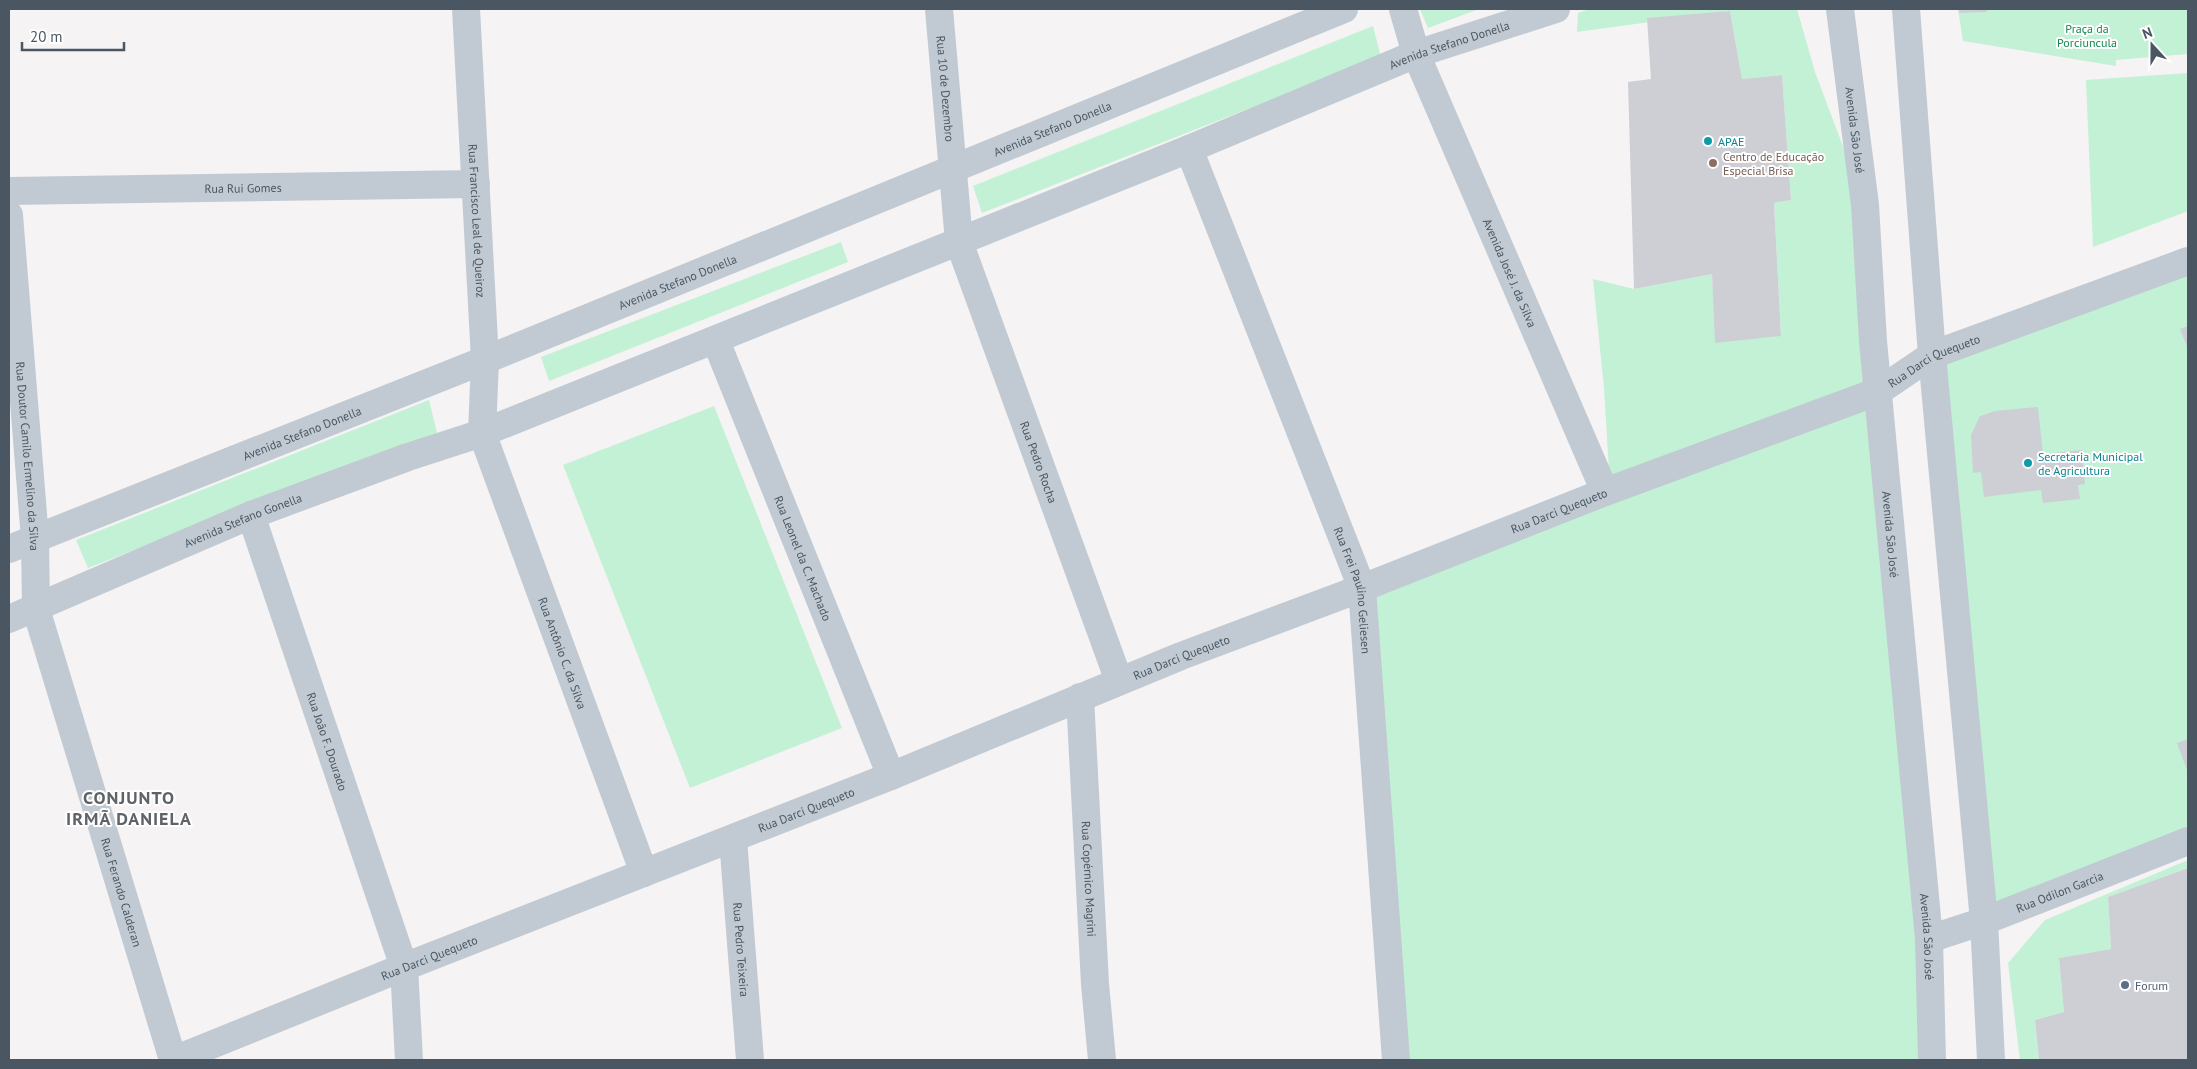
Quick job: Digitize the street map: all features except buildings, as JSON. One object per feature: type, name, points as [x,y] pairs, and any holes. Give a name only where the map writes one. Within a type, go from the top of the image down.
[{"type":"street","name":"Rua Francisco Leal de Queiroz","points":[[466,9],[485,360],[482,434]]},
{"type":"street","name":"Rua 10 de Dezembro","points":[[939,9],[959,242]]},
{"type":"street","name":"Avenida Stefano Donella","points":[[9,549],[485,360],[1344,9]]},
{"type":"street","name":"Avenida José J. da Silva","points":[[1403,9],[1416,54],[1605,492]]},
{"type":"street","name":"Avenida Stefano Donella","points":[[482,434],[1189,149],[1416,54],[1556,9]]},
{"type":"street","name":"Avenida São José","points":[[1840,9],[1865,205],[1873,341],[1929,939],[1932,1060]]},
{"type":"street","points":[[1906,9],[1932,355],[1984,921],[1991,1060]]},
{"type":"street","name":"Rua Frei Paulino Geliesen","points":[[1189,149],[1362,588],[1396,1060]]},
{"type":"street","name":"Rua Rui Gomes","points":[[9,191],[476,184]]},
{"type":"street","name":"Rua Doutor Camilo Ermelino da Silva","points":[[9,215],[35,539],[36,609]]},
{"type":"street","name":"Rua Pedro Rocha","points":[[959,242],[1118,681]]},
{"type":"street","name":"Rua Darci Quequeto","points":[[173,1060],[404,967],[891,776],[1118,681],[1362,588],[1605,492],[1879,391],[1932,355],[2188,260]]},
{"type":"street","name":"Rua Leonel da C. Machado","points":[[716,341],[891,776]]},
{"type":"street","name":"Avenida Stefano Gonella","points":[[9,619],[252,515],[408,457],[482,434]]},
{"type":"street","name":"Rua Antônio C. da Silva","points":[[482,434],[644,873]]},
{"type":"street","name":"Rua João F. Dourado","points":[[252,515],[404,967],[409,1060]]},
{"type":"street","name":"Rua Ferando Calderan","points":[[36,609],[173,1060]]},
{"type":"street","name":"Rua Copérnico Magrini","points":[[1080,697],[1102,1060]]},
{"type":"street","name":"Rua Pedro Teixeira","points":[[733,838],[750,1060]]},
{"type":"street","name":"Rua Odilon Garcia","points":[[1929,939],[1984,921],[2188,841]]},
{"type":"green space","points":[[1420,9],[1479,9],[1428,28]]},
{"type":"green space","points":[[1590,9],[1797,9],[1815,72],[1865,205],[1931,1060],[1396,1060],[1362,588],[1610,487],[1604,388],[1593,279],[1634,289],[1712,274],[1716,342],[1781,335],[1774,203],[1791,200],[1782,75],[1742,79],[1730,11],[1577,32],[1578,13]]},
{"type":"green space","name":"Praça da Porciuncula","points":[[1958,9],[2188,9],[2188,54],[2116,60],[2116,66],[1963,41]]},
{"type":"green space","points":[[1373,26],[1381,57],[982,213],[973,186]]},
{"type":"green space","points":[[2188,73],[2188,211],[2093,247],[2086,80]]},
{"type":"green space","points":[[841,242],[848,262],[549,381],[541,357]]},
{"type":"green space","points":[[2188,256],[2188,841],[1984,921],[1932,355]]},
{"type":"green space","points":[[429,400],[437,433],[88,568],[76,540]]},
{"type":"green space","points":[[714,406],[842,728],[690,788],[563,465]]},
{"type":"green space","points":[[2188,860],[2188,868],[2108,897],[2111,949],[2059,958],[2064,1012],[2035,1020],[2039,1060],[2020,1060],[2008,963],[2045,920]]},
{"type":"place","name":"APAE","points":[[1708,141]]},
{"type":"place","name":"Centro de Educação Especial Brisa","points":[[1713,163]]},
{"type":"place","name":"Secretaria Municipal de Agricultura","points":[[2028,463]]},
{"type":"place","name":"Forum","points":[[2125,985]]},
{"type":"district","name":"CONJUNTO IRMÃ DANIELA","points":[[129,808]]}]
